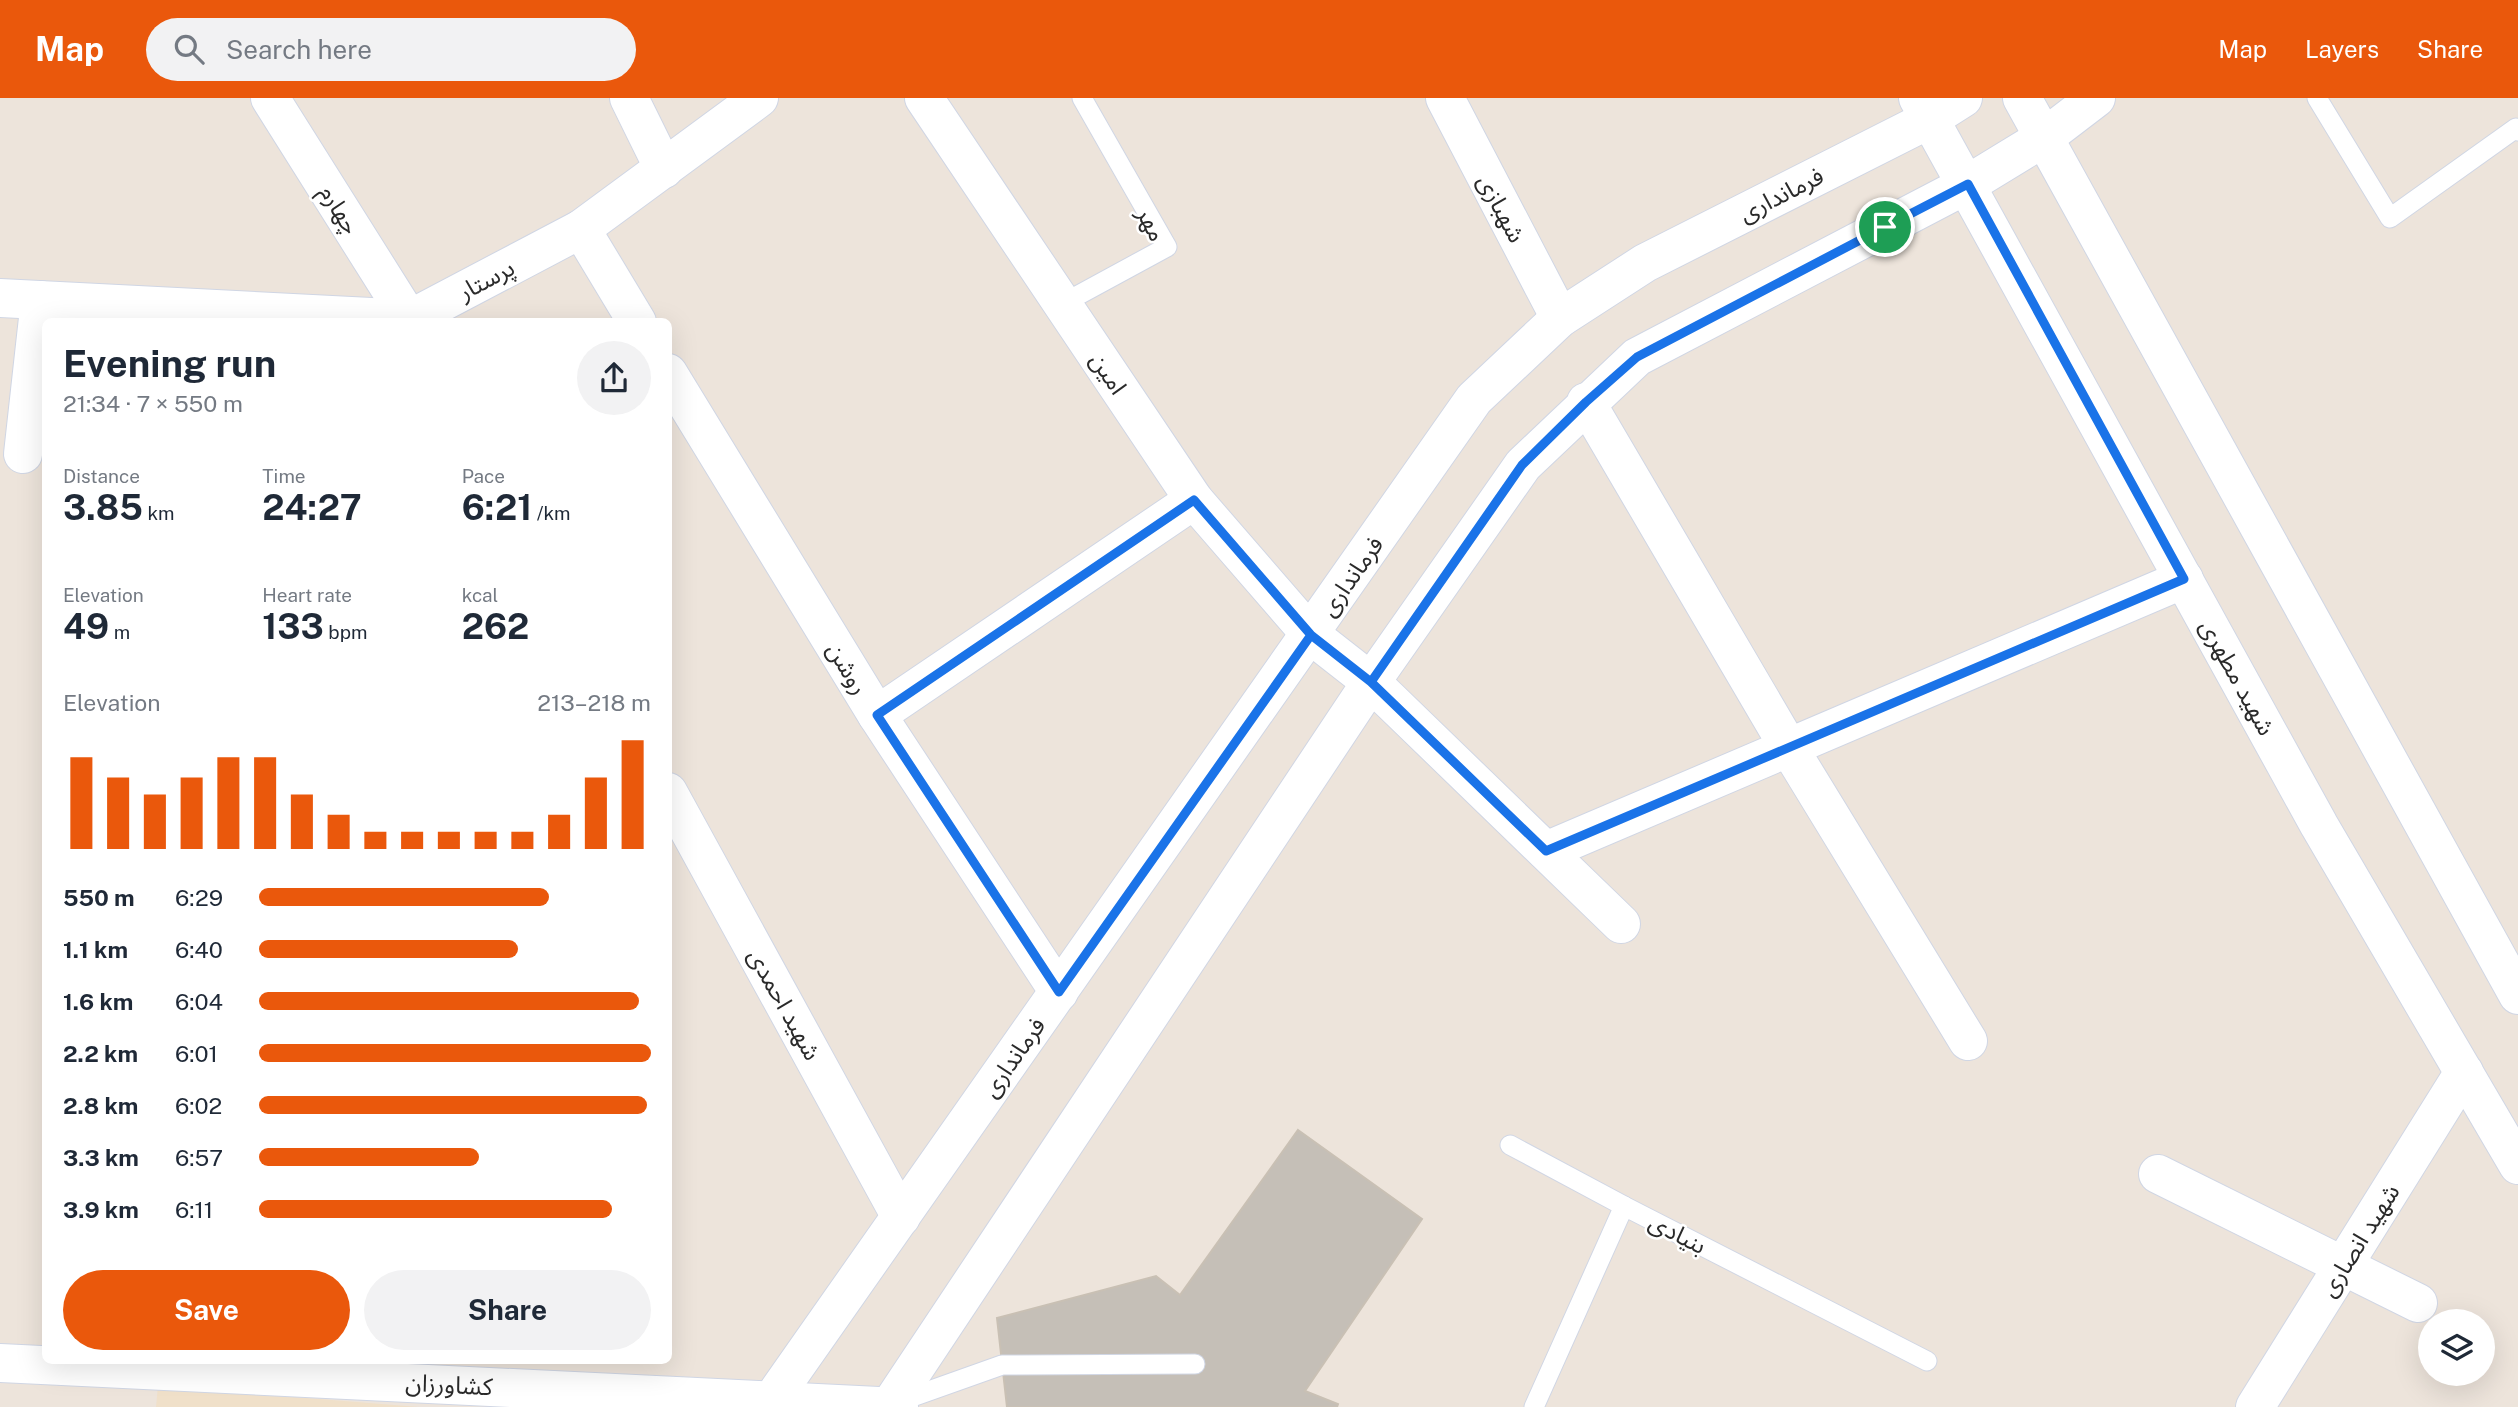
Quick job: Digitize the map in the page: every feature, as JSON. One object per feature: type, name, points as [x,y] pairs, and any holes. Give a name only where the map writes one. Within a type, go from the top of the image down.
[{"type":"street","name":"چهارم","points":[[270,98],[408,318]]},
{"type":"street","points":[[629,98],[664,169]]},
{"type":"street","name":"پرستار","points":[[416,318],[581,229],[759,98]]},
{"type":"street","name":"امین","points":[[924,98],[1194,500],[1311,635],[1371,682],[1621,924]]},
{"type":"street","name":"شهبازی","points":[[1445,98],[1560,318]]},
{"type":"street","name":"فرمانداری","points":[[769,1403],[1311,635],[1474,399],[1560,318],[1645,263],[1924,108],[1963,98]]},
{"type":"street","points":[[2022,98],[2517,988]]},
{"type":"street","points":[[893,1406],[1371,682],[1522,465],[1586,402],[1637,357],[1968,184],[2045,137],[2096,98]]},
{"type":"street","name":"شهید مطهری","points":[[1924,108],[2319,825],[2518,1165]]},
{"type":"street","points":[[581,229],[635,318]]},
{"type":"street","points":[[0,298],[357,318]]},
{"type":"street","points":[[23,454],[40,300]]},
{"type":"street","name":"روشن","points":[[672,380],[877,715],[1059,992]]},
{"type":"street","points":[[1586,402],[1789,748],[1968,1041]]},
{"type":"street","points":[[877,715],[1194,500]]},
{"type":"street","points":[[1546,851],[2184,579]]},
{"type":"street","name":"شهید احمدی","points":[[672,799],[901,1217]]},
{"type":"street","name":"شهید انصاری","points":[[2255,1407],[2464,1072]]},
{"type":"street","points":[[2158,1174],[2418,1304]]},
{"type":"street","name":"کشاورزان","points":[[0,1363],[769,1403],[893,1406]]},
{"type":"lane","name":"مهر","points":[[1062,304],[1167,247],[1082,98]]},
{"type":"lane","points":[[2317,98],[2390,218],[2516,128],[2518,131]]},
{"type":"lane","points":[[1510,1145],[1624,1206]]},
{"type":"lane","name":"بنیادی","points":[[1534,1407],[1624,1206],[1927,1361]]},
{"type":"lane","points":[[893,1406],[1002,1365],[1195,1364]]},
{"type":"shaded area","points":[[158,1386],[419,1407],[156,1407]]},
{"type":"building","points":[[1298,1130],[1422,1219],[1305,1391],[1338,1404],[1337,1407],[1007,1407],[997,1318],[1156,1276],[1180,1295]]},
{"type":"route","points":[[1885,227],[1637,357],[1586,402],[1522,465],[1371,682],[1311,635],[1194,500],[877,715],[1059,992],[1311,635],[1371,682],[1546,851],[2184,579],[1968,184],[1885,227]]}]
